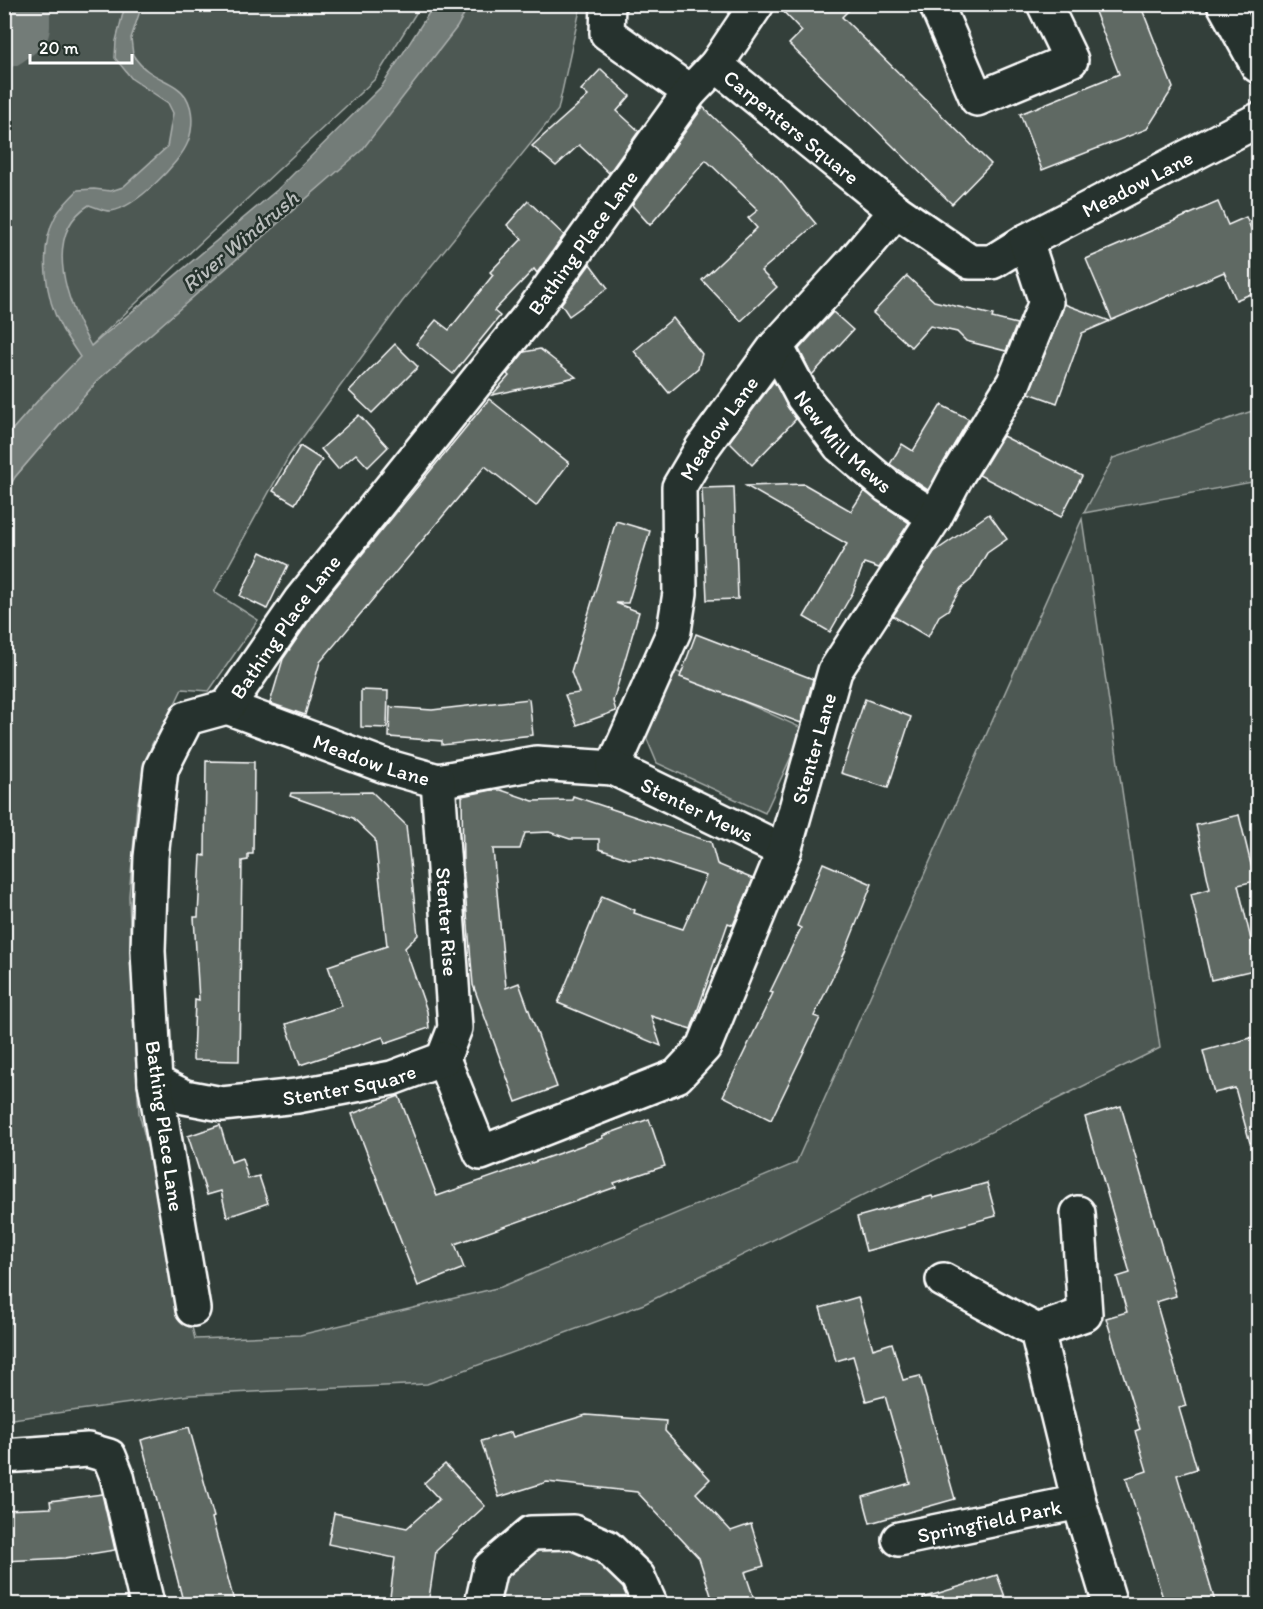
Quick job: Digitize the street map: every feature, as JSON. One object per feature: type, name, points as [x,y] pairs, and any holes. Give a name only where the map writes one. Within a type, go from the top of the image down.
[{"type":"street","points":[[608,4],[607,33],[690,92]]},
{"type":"street","points":[[716,65],[757,4]]},
{"type":"street","points":[[936,4],[977,99],[1071,60],[1044,4]]},
{"type":"street","points":[[1224,4],[1258,66]]},
{"type":"street","name":"Carpenters Square","points":[[690,92],[716,65],[896,211]]},
{"type":"street","name":"Bathing Place Lane","points":[[193,1309],[155,1082],[148,951],[151,858],[162,769],[187,717],[227,707],[300,601],[530,315],[690,92]]},
{"type":"street","name":"Meadow Lane","points":[[227,707],[385,766],[438,781],[536,763],[613,768],[674,631],[680,593],[679,487],[702,448],[776,346],[855,261],[896,211],[970,262],[992,261],[1258,120]]},
{"type":"street","name":"Stenter Lane","points":[[481,1153],[677,1076],[704,1047],[784,851],[835,671],[935,517],[956,477],[1014,382],[1046,302],[1026,241]]},
{"type":"street","name":"New Mill Mews","points":[[776,346],[803,397],[840,446],[886,486],[935,517]]},
{"type":"street","name":"Stenter Mews","points":[[613,768],[784,851]]},
{"type":"street","name":"Stenter Rise","points":[[438,781],[455,1028],[443,1059]]},
{"type":"street","name":"Stenter Square","points":[[155,1082],[185,1097],[222,1104],[297,1096],[371,1082],[443,1059],[481,1153]]},
{"type":"street","points":[[943,1280],[1038,1331],[1084,1314],[1077,1213]]},
{"type":"street","name":"Springfield Park","points":[[1038,1331],[1079,1502],[1110,1605]]},
{"type":"street","points":[[4,1456],[88,1450],[110,1456],[117,1476],[147,1605]]},
{"type":"street","name":"Springfield Park","points":[[899,1539],[1079,1502]]},
{"type":"street","points":[[482,1605],[490,1568],[531,1533],[573,1532],[607,1547],[638,1577],[650,1605]]},
{"type":"shaded area","points":[[32,5],[421,5],[375,79],[100,337],[41,397],[5,438],[5,62],[34,35]]},
{"type":"shaded area","points":[[467,5],[581,5],[558,110],[402,302],[289,456],[214,592],[258,620],[209,691],[182,689],[152,744],[137,805],[129,896],[139,1113],[195,1339],[300,1335],[501,1287],[796,1163],[1082,519],[1160,1048],[644,1304],[427,1384],[190,1395],[5,1420],[4,495],[15,477],[98,380],[220,272]]},
{"type":"shaded area","points":[[1258,409],[1258,481],[1084,513],[1113,458]]},
{"type":"shaded area","points":[[673,670],[804,729],[765,813],[657,763],[644,732]]},
{"type":"shaded area","points":[[549,1546],[573,1547],[611,1566],[636,1604],[491,1604],[499,1584],[512,1568],[530,1555]]},
{"type":"water","points":[[125,5],[142,5],[131,38],[133,55],[146,69],[174,85],[183,93],[190,108],[192,125],[190,137],[183,151],[156,183],[121,208],[111,211],[89,205],[74,218],[66,234],[62,253],[63,272],[75,311],[91,346],[277,190],[382,86],[434,5],[469,5],[457,27],[362,150],[98,380],[15,477],[5,495],[5,438],[80,357],[56,317],[48,288],[47,242],[56,215],[78,190],[111,191],[123,187],[167,147],[173,113],[168,103],[132,79],[115,58],[116,41]]},
{"type":"building","points":[[776,4],[855,4],[842,17],[991,164],[952,204],[789,44],[802,31]]},
{"type":"building","points":[[1092,4],[1140,4],[1173,88],[1147,129],[1042,170],[1020,114],[1119,74]]},
{"type":"building","points":[[601,69],[630,96],[617,111],[639,131],[609,173],[579,145],[556,166],[532,146],[588,96],[581,90]]},
{"type":"building","points":[[703,107],[776,176],[816,224],[761,271],[777,287],[741,321],[702,280],[757,228],[748,218],[758,210],[706,160],[650,225],[632,205]]},
{"type":"building","points":[[528,201],[564,235],[537,273],[534,269],[494,311],[500,316],[453,374],[416,344],[436,320],[449,330],[493,275],[490,272],[522,239],[507,225]]},
{"type":"building","points":[[1218,202],[1228,225],[1246,217],[1258,245],[1258,291],[1236,300],[1224,272],[1112,320],[1086,259]]},
{"type":"building","points":[[590,264],[608,288],[569,316],[561,304]]},
{"type":"building","points":[[907,276],[934,301],[993,315],[992,318],[1017,324],[1006,351],[966,341],[957,332],[930,326],[911,347],[873,313]]},
{"type":"building","points":[[1064,304],[1110,321],[1082,333],[1057,403],[1029,393]]},
{"type":"building","points":[[833,312],[853,330],[812,375],[799,349]]},
{"type":"building","points":[[673,318],[702,354],[698,368],[669,393],[634,351]]},
{"type":"building","points":[[395,344],[418,367],[372,413],[349,391]]},
{"type":"building","points":[[540,349],[576,377],[492,395],[509,376],[507,374],[524,352]]},
{"type":"building","points":[[774,381],[796,419],[752,465],[729,442]]},
{"type":"building","points":[[489,399],[569,463],[536,506],[485,466],[320,662],[305,715],[270,703],[283,659],[315,612]]},
{"type":"building","points":[[941,405],[969,419],[928,490],[890,464],[902,444],[913,451]]},
{"type":"building","points":[[359,415],[388,447],[368,467],[356,454],[338,469],[321,449]]},
{"type":"building","points":[[1003,436],[1082,476],[1061,517],[979,475]]},
{"type":"building","points":[[300,446],[322,460],[295,504],[273,491]]},
{"type":"building","points":[[804,484],[851,511],[864,491],[909,523],[879,568],[864,563],[853,592],[830,632],[804,617],[847,544],[746,486]]},
{"type":"building","points":[[734,487],[738,599],[707,600],[702,488]]},
{"type":"building","points":[[989,514],[1007,539],[987,553],[971,580],[961,588],[948,610],[939,616],[928,637],[893,616],[934,552]]},
{"type":"building","points":[[616,521],[650,531],[628,603],[616,603],[639,612],[613,701],[616,711],[577,725],[565,695],[579,693],[571,672]]},
{"type":"building","points":[[261,552],[288,565],[267,609],[240,596]]},
{"type":"building","points":[[696,634],[813,679],[801,723],[680,677]]},
{"type":"building","points":[[361,690],[388,691],[387,728],[361,727]]},
{"type":"building","points":[[529,699],[533,735],[442,745],[442,741],[389,737],[390,707],[432,710]]},
{"type":"building","points":[[865,699],[911,717],[888,788],[841,773]]},
{"type":"building","points":[[206,761],[254,762],[253,854],[248,854],[248,860],[242,861],[239,1061],[193,1060],[195,999],[199,1000],[194,917],[198,917],[201,855],[205,856]]},
{"type":"building","points":[[501,790],[533,801],[572,800],[573,796],[711,842],[717,864],[753,879],[733,925],[728,923],[691,1029],[651,1016],[661,1046],[558,1003],[602,896],[635,910],[634,913],[683,929],[706,876],[650,858],[629,859],[599,849],[599,839],[570,839],[549,832],[525,833],[520,849],[493,849],[506,988],[519,983],[557,1087],[516,1102],[473,985],[463,866],[462,796]]},
{"type":"building","points":[[372,792],[406,825],[418,935],[405,948],[427,1011],[429,1028],[385,1043],[383,1037],[300,1065],[286,1024],[342,1006],[328,966],[387,946],[375,839],[353,818],[290,796],[291,793]]},
{"type":"building","points":[[1239,815],[1255,881],[1238,885],[1258,969],[1211,980],[1191,894],[1210,889],[1196,825]]},
{"type":"building","points":[[823,863],[872,884],[845,952],[814,1016],[820,1018],[771,1120],[723,1096],[773,993],[770,992],[801,928],[797,926]]},
{"type":"building","points":[[1258,1036],[1258,1142],[1250,1143],[1235,1088],[1214,1093],[1203,1051]]},
{"type":"building","points":[[399,1096],[437,1196],[603,1138],[602,1136],[649,1119],[665,1166],[614,1183],[616,1187],[455,1244],[464,1268],[418,1286],[352,1114]]},
{"type":"building","points":[[1121,1106],[1176,1296],[1156,1302],[1186,1406],[1179,1408],[1197,1469],[1177,1475],[1216,1605],[1165,1605],[1126,1478],[1147,1471],[1135,1431],[1140,1429],[1106,1318],[1127,1312],[1117,1277],[1130,1273],[1085,1117]]},
{"type":"building","points":[[220,1125],[231,1162],[242,1158],[248,1179],[259,1176],[268,1203],[227,1217],[221,1191],[207,1195],[188,1136]]},
{"type":"building","points":[[987,1183],[996,1216],[866,1251],[857,1217]]},
{"type":"building","points":[[858,1297],[873,1349],[892,1343],[903,1380],[920,1376],[955,1499],[870,1523],[863,1497],[910,1483],[885,1396],[866,1401],[853,1356],[836,1361],[820,1308]]},
{"type":"building","points":[[586,1415],[666,1421],[665,1431],[710,1479],[696,1493],[731,1531],[751,1524],[764,1566],[745,1572],[756,1605],[714,1605],[699,1558],[637,1492],[547,1482],[499,1497],[481,1441],[511,1432],[513,1437]]},
{"type":"building","points":[[189,1427],[235,1605],[184,1605],[141,1440]]},
{"type":"building","points":[[445,1464],[485,1506],[436,1551],[428,1605],[389,1605],[395,1558],[328,1544],[334,1513],[407,1528],[439,1499],[424,1483]]},
{"type":"building","points":[[102,1494],[115,1550],[65,1558],[4,1561],[4,1510],[51,1508],[50,1501]]},
{"type":"building","points":[[997,1575],[1008,1605],[924,1605],[923,1598]]},
{"type":"waterway","name":"River Windrush","points":[[4,37],[19,26],[19,4]]}]
